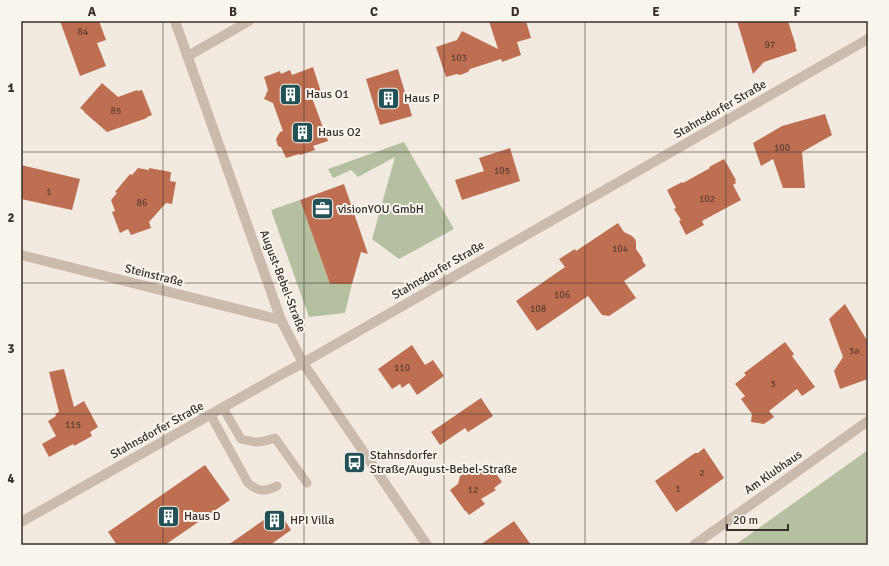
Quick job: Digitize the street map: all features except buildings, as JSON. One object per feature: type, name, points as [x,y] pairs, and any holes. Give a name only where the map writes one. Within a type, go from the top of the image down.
[{"type":"street","name":"August-Bebel-Straße","points":[[175,21],[281,320],[303,363],[427,545]]},
{"type":"street","points":[[188,56],[249,21]]},
{"type":"street","name":"Stahnsdorfer Straße","points":[[21,522],[210,414],[303,363],[868,39]]},
{"type":"street","name":"Steinstraße","points":[[21,255],[281,320]]},
{"type":"street","name":"Am Klubhaus","points":[[694,545],[868,421]]},
{"type":"lane","points":[[223,408],[241,439],[253,442],[263,442],[275,438],[307,483]]},
{"type":"lane","points":[[210,414],[248,483],[259,490],[266,490],[277,486]]},
{"type":"green space","points":[[404,142],[454,229],[399,259],[372,239],[395,157],[358,177],[351,170],[333,178],[328,169]]},
{"type":"green space","points":[[300,200],[330,284],[352,284],[345,313],[309,317],[271,210]]},
{"type":"green space","points":[[868,450],[868,545],[735,545]]},
{"type":"place","name":"Haus O1","points":[[291,94]]},
{"type":"place","name":"Haus P","points":[[389,98]]},
{"type":"place","name":"Haus O2","points":[[302,132]]},
{"type":"place","name":"visionYOU GmbH","points":[[322,209]]},
{"type":"place","name":"Stahnsdorfer Straße/August-Bebel-Straße","points":[[354,462]]},
{"type":"place","name":"Haus D","points":[[169,516]]},
{"type":"place","name":"HPI Villa","points":[[274,520]]}]
